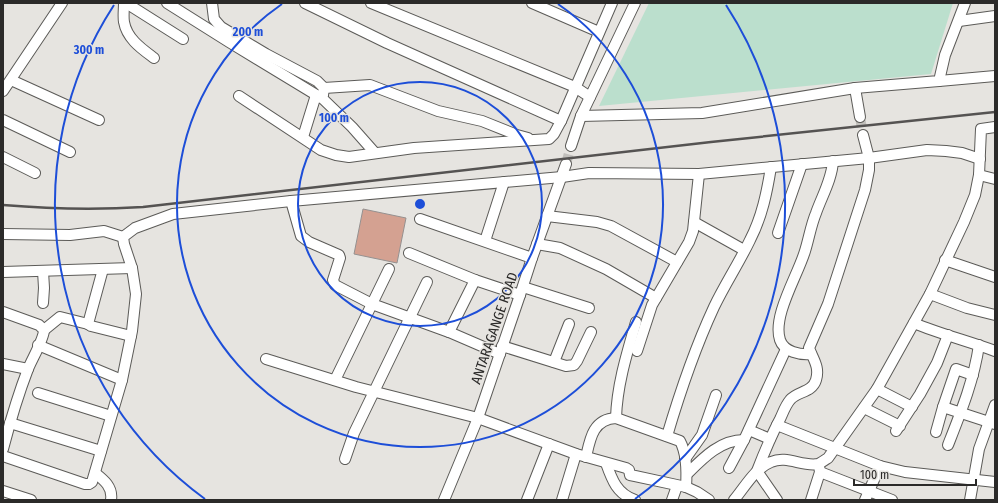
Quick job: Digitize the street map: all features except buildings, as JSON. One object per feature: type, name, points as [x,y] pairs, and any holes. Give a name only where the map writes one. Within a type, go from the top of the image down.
[{"type":"street","points":[[62,3],[6,85],[99,120]]},
{"type":"street","points":[[154,58],[130,36],[124,22],[125,3],[182,39]]},
{"type":"street","points":[[167,3],[229,42],[321,94],[375,153]]},
{"type":"street","points":[[212,3],[214,19],[221,27],[266,54],[317,81],[321,94],[303,137]]},
{"type":"street","points":[[305,3],[387,43],[561,121]]},
{"type":"street","points":[[371,3],[575,87],[590,97]]},
{"type":"street","points":[[532,3],[599,32]]},
{"type":"street","points":[[239,96],[321,150],[348,157],[414,148],[549,139],[554,134],[561,121],[612,3]]},
{"type":"street","points":[[571,146],[581,116],[635,3]]},
{"type":"street","points":[[939,81],[945,55],[965,3]]},
{"type":"street","points":[[959,21],[995,16]]},
{"type":"street","points":[[581,116],[702,113],[855,88],[995,76]]},
{"type":"street","points":[[321,94],[370,85],[438,111],[482,121],[517,135],[536,140]]},
{"type":"street","points":[[855,88],[860,117]]},
{"type":"street","points":[[3,120],[70,152]]},
{"type":"street","points":[[813,499],[820,468],[877,389],[930,294],[975,196],[979,175],[982,129],[995,128]]},
{"type":"street","points":[[734,500],[757,470],[770,439],[791,398],[813,386],[816,380],[818,368],[809,348],[828,304],[865,190],[869,170],[869,158],[863,135]]},
{"type":"street","points":[[123,237],[135,228],[173,214],[562,177],[589,173],[698,174],[869,158],[927,150],[946,151],[980,159]]},
{"type":"street","points":[[3,157],[35,173]]},
{"type":"street","points":[[811,354],[803,355],[786,349],[780,340],[778,325],[784,304],[805,252],[815,214],[828,182],[833,161]]},
{"type":"street","name":"ANTARAGANGE ROAD","points":[[444,500],[478,418],[532,258],[566,164]]},
{"type":"street","points":[[778,233],[802,164]]},
{"type":"street","points":[[667,436],[702,334],[724,286],[750,240],[764,203],[772,167]]},
{"type":"street","points":[[637,351],[647,318],[656,298],[689,242],[693,231],[698,174]]},
{"type":"street","points":[[979,175],[995,179]]},
{"type":"street","points":[[485,241],[504,182]]},
{"type":"street","points":[[291,202],[301,236],[309,242],[339,255],[340,258],[333,280],[335,285],[372,304],[501,350],[566,366],[574,365],[591,332]]},
{"type":"street","points":[[547,216],[597,222],[611,226],[677,262]]},
{"type":"street","points":[[420,219],[532,258]]},
{"type":"street","points":[[694,222],[744,250]]},
{"type":"street","points":[[5,236],[70,235],[104,231],[123,237]]},
{"type":"street","points":[[3,456],[85,484],[92,482],[122,380],[131,336],[136,294],[132,268],[123,237]]},
{"type":"street","points":[[537,244],[560,248],[606,269],[656,298]]},
{"type":"street","points":[[409,253],[475,280],[589,308]]},
{"type":"street","points":[[945,260],[995,277]]},
{"type":"street","points":[[3,272],[132,268]]},
{"type":"street","points":[[335,380],[389,269]]},
{"type":"street","points":[[88,324],[103,270]]},
{"type":"street","points":[[43,271],[43,303]]},
{"type":"street","points":[[449,332],[475,280]]},
{"type":"street","points":[[345,459],[354,433],[427,282]]},
{"type":"street","points":[[930,294],[967,308],[995,315]]},
{"type":"street","points":[[3,312],[39,325],[44,330],[44,336],[38,345],[8,418],[4,443]]},
{"type":"street","points":[[44,330],[60,317],[131,336]]},
{"type":"street","points":[[616,418],[616,400],[625,360],[636,322]]},
{"type":"street","points":[[914,323],[995,351]]},
{"type":"street","points":[[554,362],[569,324]]},
{"type":"street","points":[[864,408],[898,429],[937,363],[948,335]]},
{"type":"street","points":[[38,345],[122,380]]},
{"type":"street","points":[[948,444],[961,413],[973,375],[979,345]]},
{"type":"street","points":[[729,468],[749,430],[786,349]]},
{"type":"street","points":[[266,359],[375,392],[478,418],[576,454],[629,470],[630,475],[682,486],[697,492],[710,500]]},
{"type":"street","points":[[3,364],[28,369]]},
{"type":"street","points":[[936,432],[956,369],[973,375]]},
{"type":"street","points":[[877,389],[912,407]]},
{"type":"street","points":[[38,393],[111,416]]},
{"type":"street","points":[[685,459],[702,435],[716,395]]},
{"type":"street","points":[[970,500],[979,449],[992,423],[995,405]]},
{"type":"street","points":[[943,406],[992,423]]},
{"type":"street","points":[[8,418],[101,451]]},
{"type":"street","points":[[586,457],[589,440],[596,428],[601,422],[609,418],[616,418],[680,441],[683,446],[687,474]]},
{"type":"street","points":[[777,425],[880,466],[906,472],[995,482]]},
{"type":"street","points":[[749,430],[770,439]]},
{"type":"street","points":[[672,500],[682,486],[687,474],[710,452],[735,440],[744,440]]},
{"type":"street","points":[[527,500],[549,444]]},
{"type":"street","points":[[562,500],[576,454]]},
{"type":"street","points":[[757,470],[771,462],[782,460],[809,464],[820,468],[867,495],[892,500]]},
{"type":"street","points":[[606,463],[617,490],[635,500]]},
{"type":"street","points":[[867,495],[880,466]]},
{"type":"street","points":[[757,470],[777,500]]},
{"type":"street","points":[[95,473],[105,481],[110,488],[112,496],[111,500]]},
{"type":"street","points":[[10,495],[31,500]]},
{"type":"green space","points":[[649,3],[953,3],[931,74],[599,106]]},
{"type":"tunnel","points":[[860,117],[863,135]]},
{"type":"tunnel","points":[[566,164],[571,146]]},
{"type":"railway","points":[[3,205],[73,209],[143,207],[711,142],[995,112]]}]
